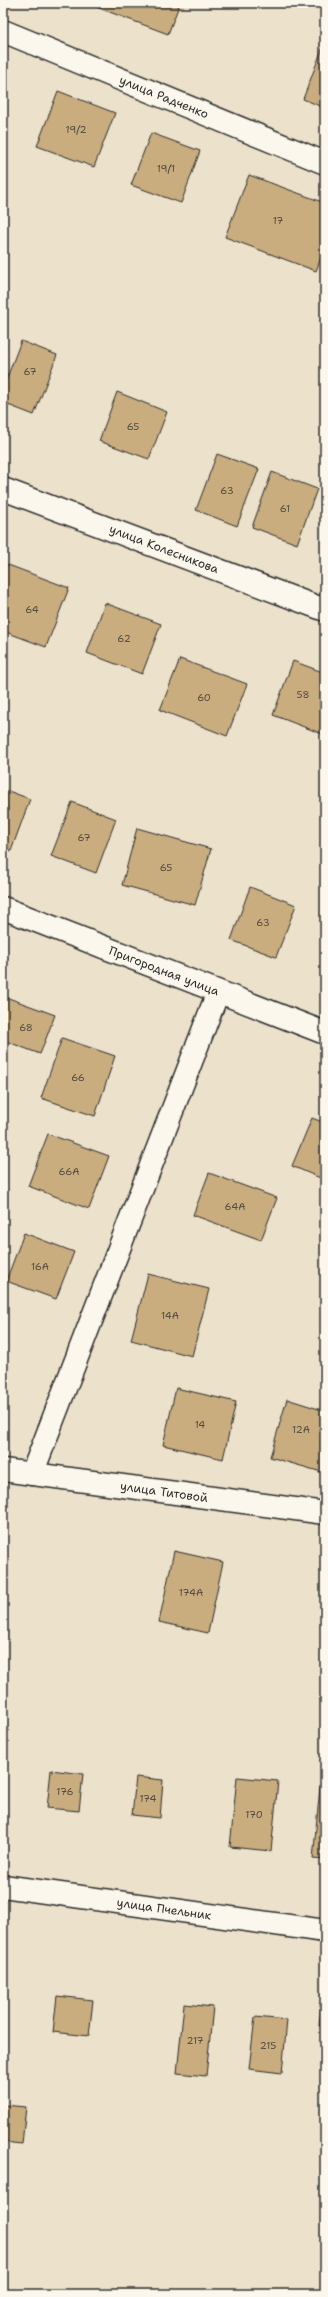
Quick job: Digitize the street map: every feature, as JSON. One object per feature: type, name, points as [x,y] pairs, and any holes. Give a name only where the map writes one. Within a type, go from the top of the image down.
[{"type":"street","name":"улица Радченко","points":[[3,31],[325,163]]},
{"type":"street","name":"улица Колесникова","points":[[3,489],[325,610]]},
{"type":"street","name":"Пригородная улица","points":[[3,908],[325,1033]]},
{"type":"street","points":[[32,1474],[218,992]]},
{"type":"street","name":"улица Титовой","points":[[3,1470],[325,1513]]},
{"type":"street","name":"улица Пчельник","points":[[3,1886],[325,1931]]},
{"type":"building","points":[[92,3],[180,3],[168,34],[91,5]]},
{"type":"building","points":[[325,44],[325,108],[303,99]]},
{"type":"building","points":[[58,91],[115,113],[94,167],[37,146]]},
{"type":"building","points":[[151,133],[200,151],[181,203],[131,185]]},
{"type":"building","points":[[249,175],[325,203],[325,247],[316,271],[225,237]]},
{"type":"building","points":[[21,341],[57,355],[34,415],[3,403],[3,388]]},
{"type":"building","points":[[117,392],[167,412],[149,459],[99,441]]},
{"type":"building","points":[[217,454],[259,469],[237,526],[196,510]]},
{"type":"building","points":[[272,472],[317,489],[297,544],[252,527]]},
{"type":"building","points":[[3,563],[69,588],[46,647],[3,631]]},
{"type":"building","points":[[105,603],[161,624],[142,674],[87,653]]},
{"type":"building","points":[[180,659],[247,684],[227,736],[160,710]]},
{"type":"building","points":[[293,661],[325,673],[325,735],[273,715]]},
{"type":"building","points":[[3,789],[30,799],[11,851],[3,848]]},
{"type":"building","points":[[72,802],[116,819],[96,873],[51,856]]},
{"type":"building","points":[[137,828],[211,849],[195,905],[122,885]]},
{"type":"building","points":[[250,887],[296,905],[276,957],[231,940]]},
{"type":"building","points":[[3,996],[55,1015],[40,1054],[3,1040]]},
{"type":"building","points":[[62,1038],[115,1056],[95,1116],[41,1098]]},
{"type":"building","points":[[312,1118],[325,1123],[325,1180],[292,1166]]},
{"type":"building","points":[[48,1134],[109,1156],[89,1209],[28,1186]]},
{"type":"building","points":[[209,1173],[277,1198],[261,1240],[193,1215]]},
{"type":"building","points":[[24,1233],[74,1252],[56,1299],[6,1281]]},
{"type":"building","points":[[148,1274],[209,1289],[192,1356],[131,1340]]},
{"type":"building","points":[[176,1388],[236,1402],[223,1459],[163,1445]]},
{"type":"building","points":[[287,1399],[325,1411],[325,1473],[270,1457]]},
{"type":"building","points":[[174,1551],[223,1562],[208,1633],[159,1622]]},
{"type":"building","points":[[51,1770],[83,1774],[79,1811],[47,1808]]},
{"type":"building","points":[[136,1777],[163,1780],[160,1818],[132,1815]]},
{"type":"building","points":[[237,1777],[278,1781],[271,1851],[230,1847]]},
{"type":"building","points":[[320,1787],[325,1788],[325,1860],[313,1859]]},
{"type":"building","points":[[322,1994],[325,1994],[325,2026],[319,2026]]},
{"type":"building","points":[[57,1996],[93,2000],[89,2036],[53,2032]]},
{"type":"building","points":[[184,2004],[213,2007],[206,2076],[177,2073]]},
{"type":"building","points":[[255,2017],[287,2020],[282,2073],[249,2069]]},
{"type":"building","points":[[3,2105],[26,2107],[22,2144],[3,2142]]}]
